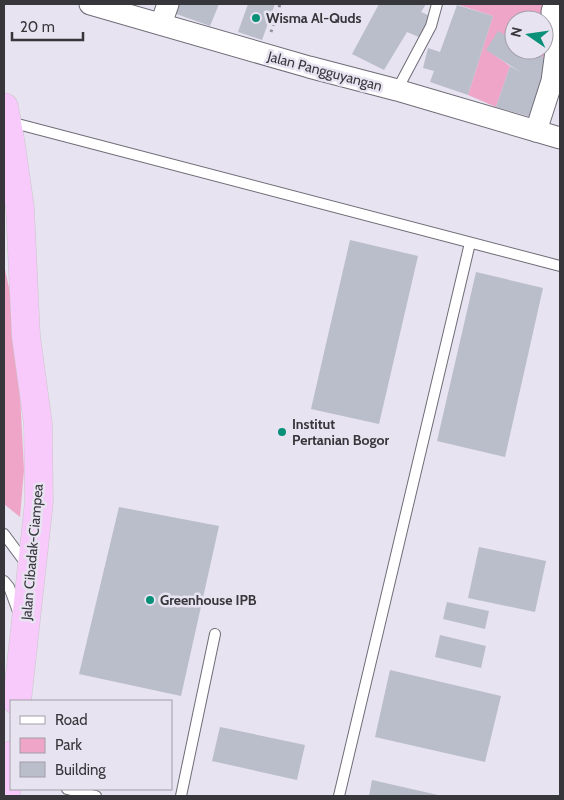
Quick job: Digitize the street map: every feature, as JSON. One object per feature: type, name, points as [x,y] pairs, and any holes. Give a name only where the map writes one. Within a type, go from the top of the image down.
[{"type":"highway","name":"Jalan Cibadak-Ciampea","points":[[6,130],[20,208],[26,336],[38,424],[39,502],[17,700]]},
{"type":"highway","points":[[4,217],[21,253]]},
{"type":"street","name":"Jalan Pangguyangan","points":[[90,4],[398,90],[560,138]]},
{"type":"street","points":[[161,24],[168,4]]},
{"type":"street","points":[[536,131],[552,81],[557,33],[552,12],[554,4]]},
{"type":"lane","points":[[398,90],[431,26],[437,4]]},
{"type":"lane","points":[[6,130],[470,242],[560,266]]},
{"type":"lane","points":[[339,796],[470,242]]},
{"type":"lane","points":[[4,534],[32,573]]},
{"type":"lane","points":[[4,581],[25,631]]},
{"type":"lane","points":[[181,796],[215,634]]},
{"type":"lane","points":[[71,790],[96,796]]},
{"type":"path","points":[[264,54],[280,4]]},
{"type":"green space","points":[[456,4],[553,4],[553,10],[504,10],[504,44],[487,50],[510,66],[496,107],[468,95],[493,16]]},
{"type":"green space","points":[[4,265],[16,319],[24,470],[20,517],[4,504]]},
{"type":"building","points":[[171,4],[219,4],[210,26],[168,11]]},
{"type":"building","name":"Wisma Al-Quds","points":[[248,4],[275,4],[262,40],[238,32]]},
{"type":"building","points":[[379,4],[426,4],[421,12],[430,16],[419,37],[407,32],[384,70],[352,54]]},
{"type":"building","points":[[457,5],[493,16],[468,95],[430,82],[434,71],[423,68],[428,48],[440,52]]},
{"type":"building","points":[[498,31],[504,34],[504,60],[550,61],[535,118],[496,107],[510,66],[524,74],[486,50]]},
{"type":"building","points":[[350,240],[418,256],[379,424],[311,409]]},
{"type":"building","points":[[476,272],[543,288],[505,457],[437,441]]},
{"type":"building","name":"Greenhouse IPB","points":[[119,507],[219,526],[181,696],[79,674]]},
{"type":"building","points":[[479,547],[546,561],[535,612],[468,598]]},
{"type":"building","points":[[447,602],[489,611],[485,629],[443,619]]},
{"type":"building","points":[[440,635],[486,646],[481,668],[435,657]]},
{"type":"building","points":[[390,670],[501,696],[485,762],[375,737]]},
{"type":"building","points":[[220,727],[305,745],[297,780],[212,761]]},
{"type":"building","points":[[372,780],[438,795],[438,796],[369,796]]},
{"type":"place","name":"Wisma Al-Quds","points":[[256,18]]},
{"type":"place","name":"Institut Pertanian Bogor","points":[[282,432]]},
{"type":"place","name":"Greenhouse IPB","points":[[150,600]]}]
